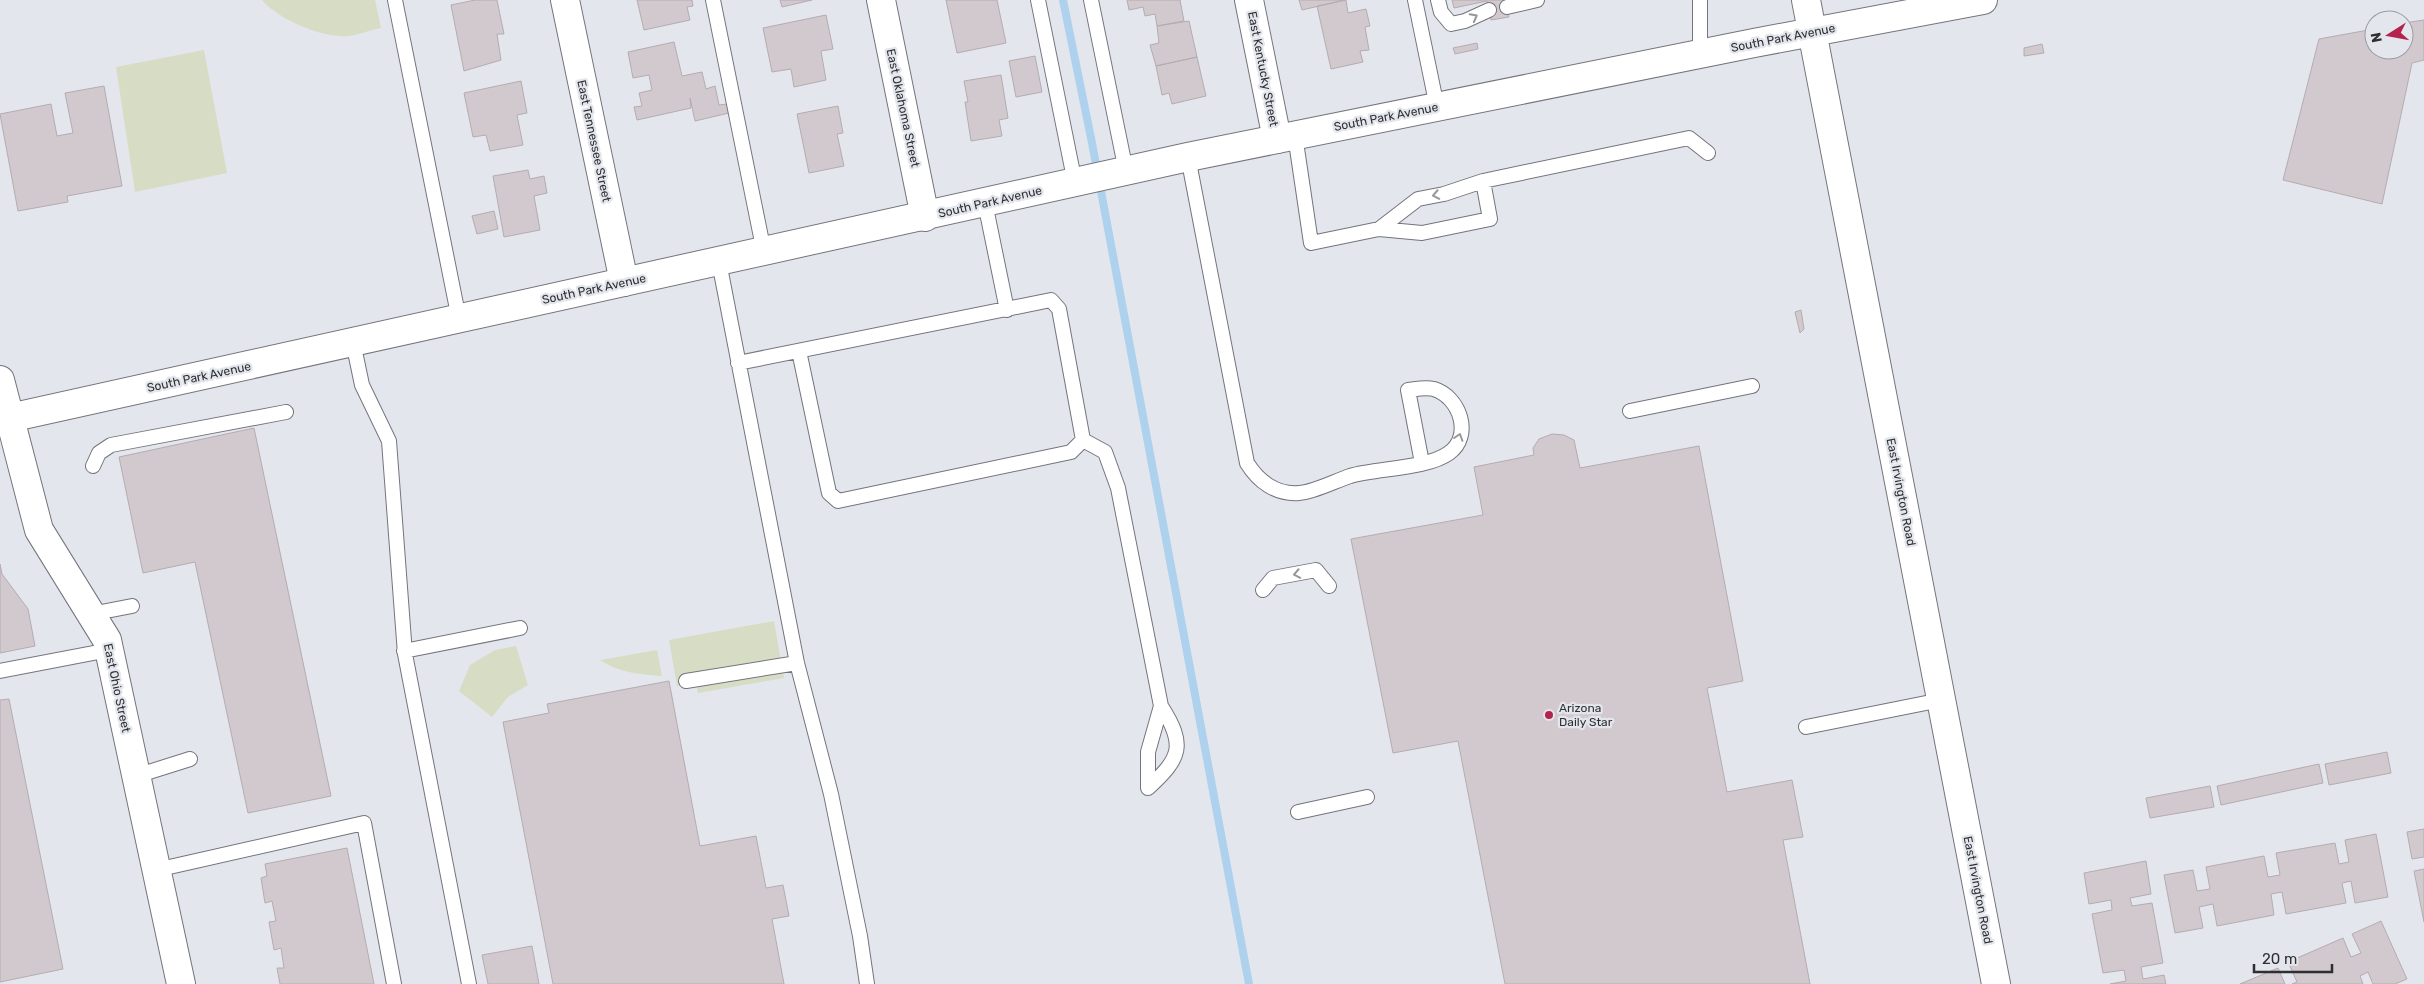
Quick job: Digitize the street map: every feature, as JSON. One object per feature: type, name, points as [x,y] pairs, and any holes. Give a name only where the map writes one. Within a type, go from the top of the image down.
[{"type":"main road","name":"East Tennessee Street","points":[[565,0],[624,282]]},
{"type":"main road","name":"East Oklahoma Street","points":[[881,0],[925,217]]},
{"type":"main road","name":"East Kentucky Street","points":[[1249,0],[1286,137]]},
{"type":"main road","name":"East Irvington Road","points":[[1806,0],[1996,984]]},
{"type":"main road","name":"South Park Avenue","points":[[4,419],[925,217],[1188,157],[1700,54],[1983,0]]},
{"type":"main road","name":"East Ohio Street","points":[[0,380],[4,419],[39,530],[107,640],[181,984]]},
{"type":"lane","points":[[395,0],[459,319]]},
{"type":"lane","points":[[713,0],[764,252]]},
{"type":"lane","points":[[1038,0],[1076,182]]},
{"type":"lane","points":[[1091,0],[1120,172]]},
{"type":"lane","points":[[1415,0],[1437,107]]},
{"type":"lane","points":[[1438,0],[1441,12],[1451,24],[1465,21],[1489,10]]},
{"type":"lane","points":[[1507,6],[1537,0]]},
{"type":"lane","points":[[1700,0],[1700,54]]},
{"type":"lane","points":[[1286,137],[1311,243],[1379,229],[1422,233],[1490,219],[1483,181]]},
{"type":"lane","points":[[1379,229],[1418,199],[1444,194],[1483,181],[1689,138],[1708,153]]},
{"type":"lane","points":[[1188,157],[1246,463],[1254,474],[1268,486],[1300,493],[1353,476],[1422,463],[1450,453],[1457,443],[1461,430],[1461,418],[1455,404],[1436,390],[1424,388],[1408,390],[1422,463]]},
{"type":"lane","points":[[986,203],[1007,310]]},
{"type":"lane","points":[[719,262],[797,663],[831,794],[860,936],[867,984]]},
{"type":"lane","points":[[738,363],[1051,300],[1059,309],[1083,440]]},
{"type":"lane","points":[[353,342],[362,385],[389,440],[404,650],[469,984]]},
{"type":"lane","points":[[799,351],[829,493],[838,501],[1070,452],[1083,440]]},
{"type":"lane","points":[[1630,411],[1752,386]]},
{"type":"lane","points":[[93,466],[99,453],[111,445],[286,412]]},
{"type":"lane","points":[[1083,440],[1106,452],[1118,488],[1161,706],[1175,728],[1177,752],[1167,770],[1148,788],[1148,752],[1161,706]]},
{"type":"lane","points":[[1263,590],[1273,578],[1316,570],[1329,586]]},
{"type":"lane","points":[[91,614],[132,606]]},
{"type":"lane","points":[[404,650],[520,628]]},
{"type":"lane","points":[[0,671],[109,650]]},
{"type":"lane","points":[[686,681],[797,663]]},
{"type":"lane","points":[[1806,728],[1941,700]]},
{"type":"lane","points":[[136,776],[190,760]]},
{"type":"lane","points":[[1298,812],[1367,797]]},
{"type":"lane","points":[[156,870],[364,823],[394,984]]},
{"type":"green space","points":[[262,0],[375,0],[381,28],[350,36],[339,36],[315,31],[290,21]]},
{"type":"green space","points":[[204,50],[227,173],[135,192],[116,67]]},
{"type":"green space","points":[[774,621],[784,678],[698,693],[696,683],[677,686],[669,640]]},
{"type":"green space","points":[[516,646],[528,685],[508,697],[492,717],[459,691],[470,665],[495,650]]},
{"type":"green space","points":[[657,650],[662,676],[622,670],[600,660]]},
{"type":"building","points":[[475,0],[497,0],[504,34],[497,34],[501,60],[464,71],[451,5]]},
{"type":"building","points":[[637,0],[692,0],[693,6],[687,7],[690,20],[644,30]]},
{"type":"building","points":[[780,0],[812,0],[782,7]]},
{"type":"building","points":[[946,0],[997,0],[1006,43],[957,53]]},
{"type":"building","points":[[1127,0],[1180,0],[1184,21],[1157,26],[1155,14],[1145,16],[1143,7],[1129,10]]},
{"type":"building","points":[[1299,0],[1345,0],[1302,10]]},
{"type":"building","points":[[1346,0],[1348,13],[1366,9],[1370,26],[1365,27],[1369,50],[1360,51],[1363,62],[1331,69],[1317,6]]},
{"type":"building","points":[[1452,0],[1505,0],[1509,17],[1491,20],[1487,1],[1454,8]]},
{"type":"building","points":[[826,15],[833,49],[821,51],[826,80],[794,87],[791,69],[772,72],[763,28]]},
{"type":"building","points":[[2424,20],[2424,60],[2412,63],[2382,204],[2283,180],[2319,39],[2364,31],[2364,60],[2414,60],[2414,22]]},
{"type":"building","points":[[1189,21],[1197,57],[1156,66],[1150,45],[1159,43],[1157,26]]},
{"type":"building","points":[[674,42],[682,76],[702,72],[706,89],[715,86],[719,105],[727,104],[729,113],[695,121],[690,98],[691,108],[637,120],[634,107],[642,106],[639,93],[652,90],[649,75],[633,78],[628,52]]},
{"type":"building","points":[[1477,43],[1478,49],[1455,54],[1453,48]]},
{"type":"building","points":[[2042,44],[2044,53],[2024,56],[2024,48]]},
{"type":"building","points":[[1035,56],[1042,92],[1016,97],[1009,61]]},
{"type":"building","points":[[1197,57],[1206,96],[1172,104],[1169,93],[1162,95],[1156,66]]},
{"type":"building","points":[[1001,75],[1008,118],[999,120],[1002,136],[971,141],[965,102],[968,102],[964,81]]},
{"type":"building","points":[[521,81],[527,113],[517,115],[523,145],[490,151],[486,135],[473,137],[464,93]]},
{"type":"building","points":[[104,86],[122,186],[67,196],[68,202],[18,211],[0,114],[51,104],[57,136],[73,133],[65,93]]},
{"type":"building","points":[[838,106],[843,133],[837,134],[844,166],[809,173],[797,114]]},
{"type":"building","points":[[528,170],[530,179],[544,176],[547,193],[534,196],[540,230],[504,237],[493,176]]},
{"type":"building","points":[[494,211],[498,229],[477,234],[472,216]]},
{"type":"building","points":[[1801,310],[1804,329],[1800,333],[1795,312]]},
{"type":"building","points":[[254,428],[331,796],[248,813],[195,562],[143,573],[119,457]]},
{"type":"building","name":"Arizona Daily Star","points":[[1552,434],[1564,435],[1574,440],[1580,468],[1699,446],[1743,681],[1707,688],[1727,792],[1792,780],[1803,837],[1783,840],[1810,984],[1505,984],[1458,741],[1393,753],[1351,539],[1483,515],[1474,467],[1534,455],[1533,448],[1539,439]]},
{"type":"building","points":[[0,564],[2,574],[28,609],[35,646],[0,653]]},
{"type":"building","points":[[669,681],[700,846],[756,836],[766,888],[783,885],[789,916],[772,919],[784,984],[553,984],[503,722],[549,713],[547,704]]},
{"type":"building","points":[[9,699],[63,969],[0,982],[0,700]]},
{"type":"building","points":[[2387,752],[2391,773],[2329,785],[2325,764]]},
{"type":"building","points":[[2319,764],[2323,783],[2221,805],[2217,786]]},
{"type":"building","points":[[2210,786],[2214,807],[2150,818],[2146,798]]},
{"type":"building","points":[[2424,829],[2424,857],[2412,859],[2407,832]]},
{"type":"building","points":[[2376,834],[2388,897],[2355,903],[2351,881],[2342,883],[2346,903],[2286,914],[2282,892],[2271,894],[2274,915],[2217,926],[2213,904],[2199,907],[2203,928],[2175,933],[2164,875],[2193,870],[2197,891],[2210,889],[2206,867],[2264,856],[2268,877],[2280,875],[2276,853],[2335,843],[2339,864],[2349,862],[2345,840]]},
{"type":"building","points":[[347,848],[374,984],[280,984],[277,968],[284,968],[281,948],[274,950],[269,922],[276,921],[272,901],[265,903],[261,878],[267,876],[265,864]]},
{"type":"building","points":[[2146,861],[2151,894],[2130,898],[2132,906],[2152,903],[2163,963],[2141,967],[2143,979],[2164,975],[2166,984],[2110,984],[2126,981],[2124,970],[2103,973],[2092,914],[2112,910],[2111,900],[2089,904],[2084,873]]},
{"type":"building","points":[[2424,869],[2424,922],[2414,871]]},
{"type":"building","points":[[2381,921],[2407,979],[2395,984],[2373,984],[2368,972],[2360,976],[2363,984],[2292,984],[2297,982],[2288,962],[2343,938],[2351,957],[2361,953],[2352,934]]},
{"type":"building","points":[[532,946],[539,984],[488,984],[482,955]]},
{"type":"building","points":[[2278,968],[2285,984],[2240,984]]},
{"type":"waterway","points":[[1063,0],[1092,143],[1249,984]]},
{"type":"place","name":"Arizona Daily Star","points":[[1549,715]]}]
